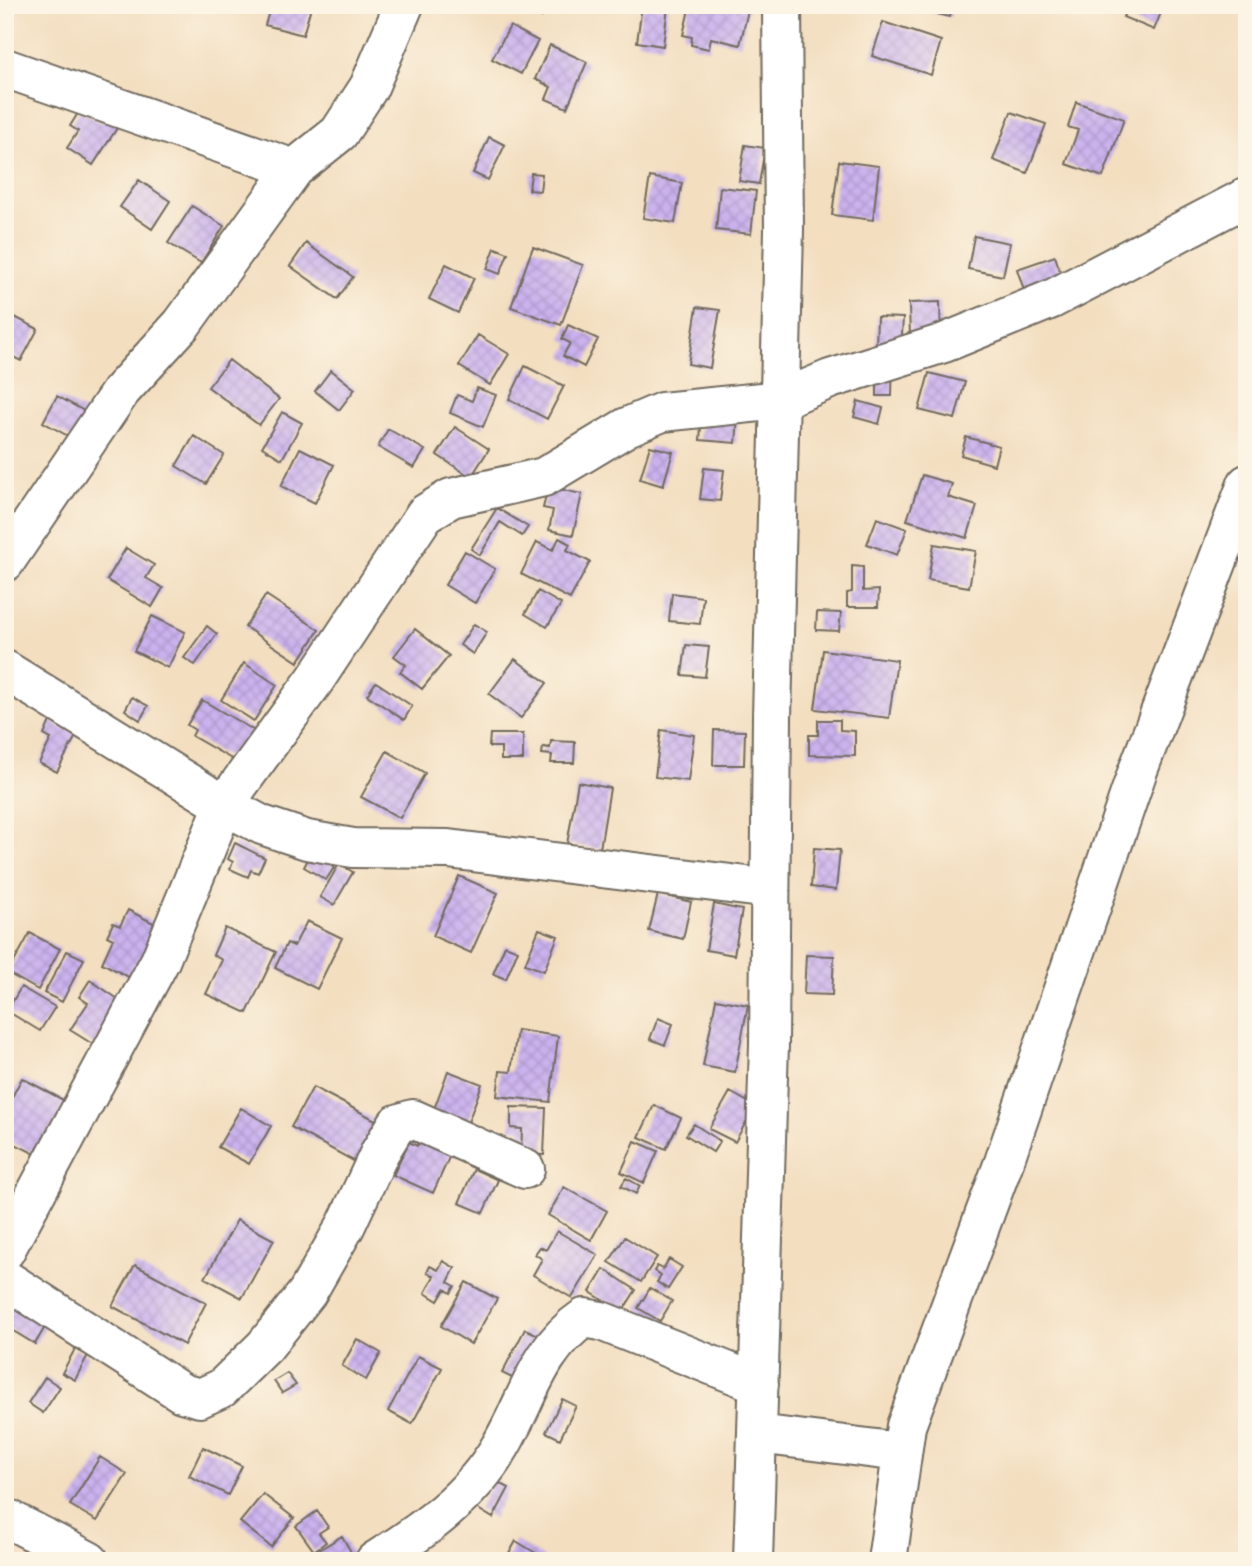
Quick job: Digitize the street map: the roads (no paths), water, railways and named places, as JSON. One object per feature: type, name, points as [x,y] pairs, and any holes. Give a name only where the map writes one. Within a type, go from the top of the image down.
[{"type":"street","points":[[5,562],[121,391],[181,324],[294,169],[339,133],[369,87],[404,5]]},
{"type":"street","points":[[753,1561],[784,229],[782,5]]},
{"type":"street","points":[[5,68],[294,169]]},
{"type":"street","points":[[5,1251],[155,972],[224,805],[314,680],[425,514],[451,498],[544,477],[627,427],[662,412],[780,400],[830,379],[944,343],[1052,299],[1247,197]]},
{"type":"street","points":[[887,1561],[906,1426],[1004,1162],[1138,773],[1247,484]]},
{"type":"street","points":[[5,670],[224,805],[262,825],[306,840],[354,848],[448,849],[770,888]]},
{"type":"street","points":[[5,1279],[182,1393],[200,1398],[222,1388],[265,1346],[307,1293],[346,1225],[380,1152],[397,1124],[413,1119],[525,1169]]},
{"type":"street","points":[[375,1561],[409,1540],[453,1504],[478,1479],[500,1447],[551,1346],[584,1318],[600,1321],[759,1384]]},
{"type":"street","points":[[758,1434],[901,1452]]},
{"type":"street","points":[[5,1517],[89,1561]]}]
